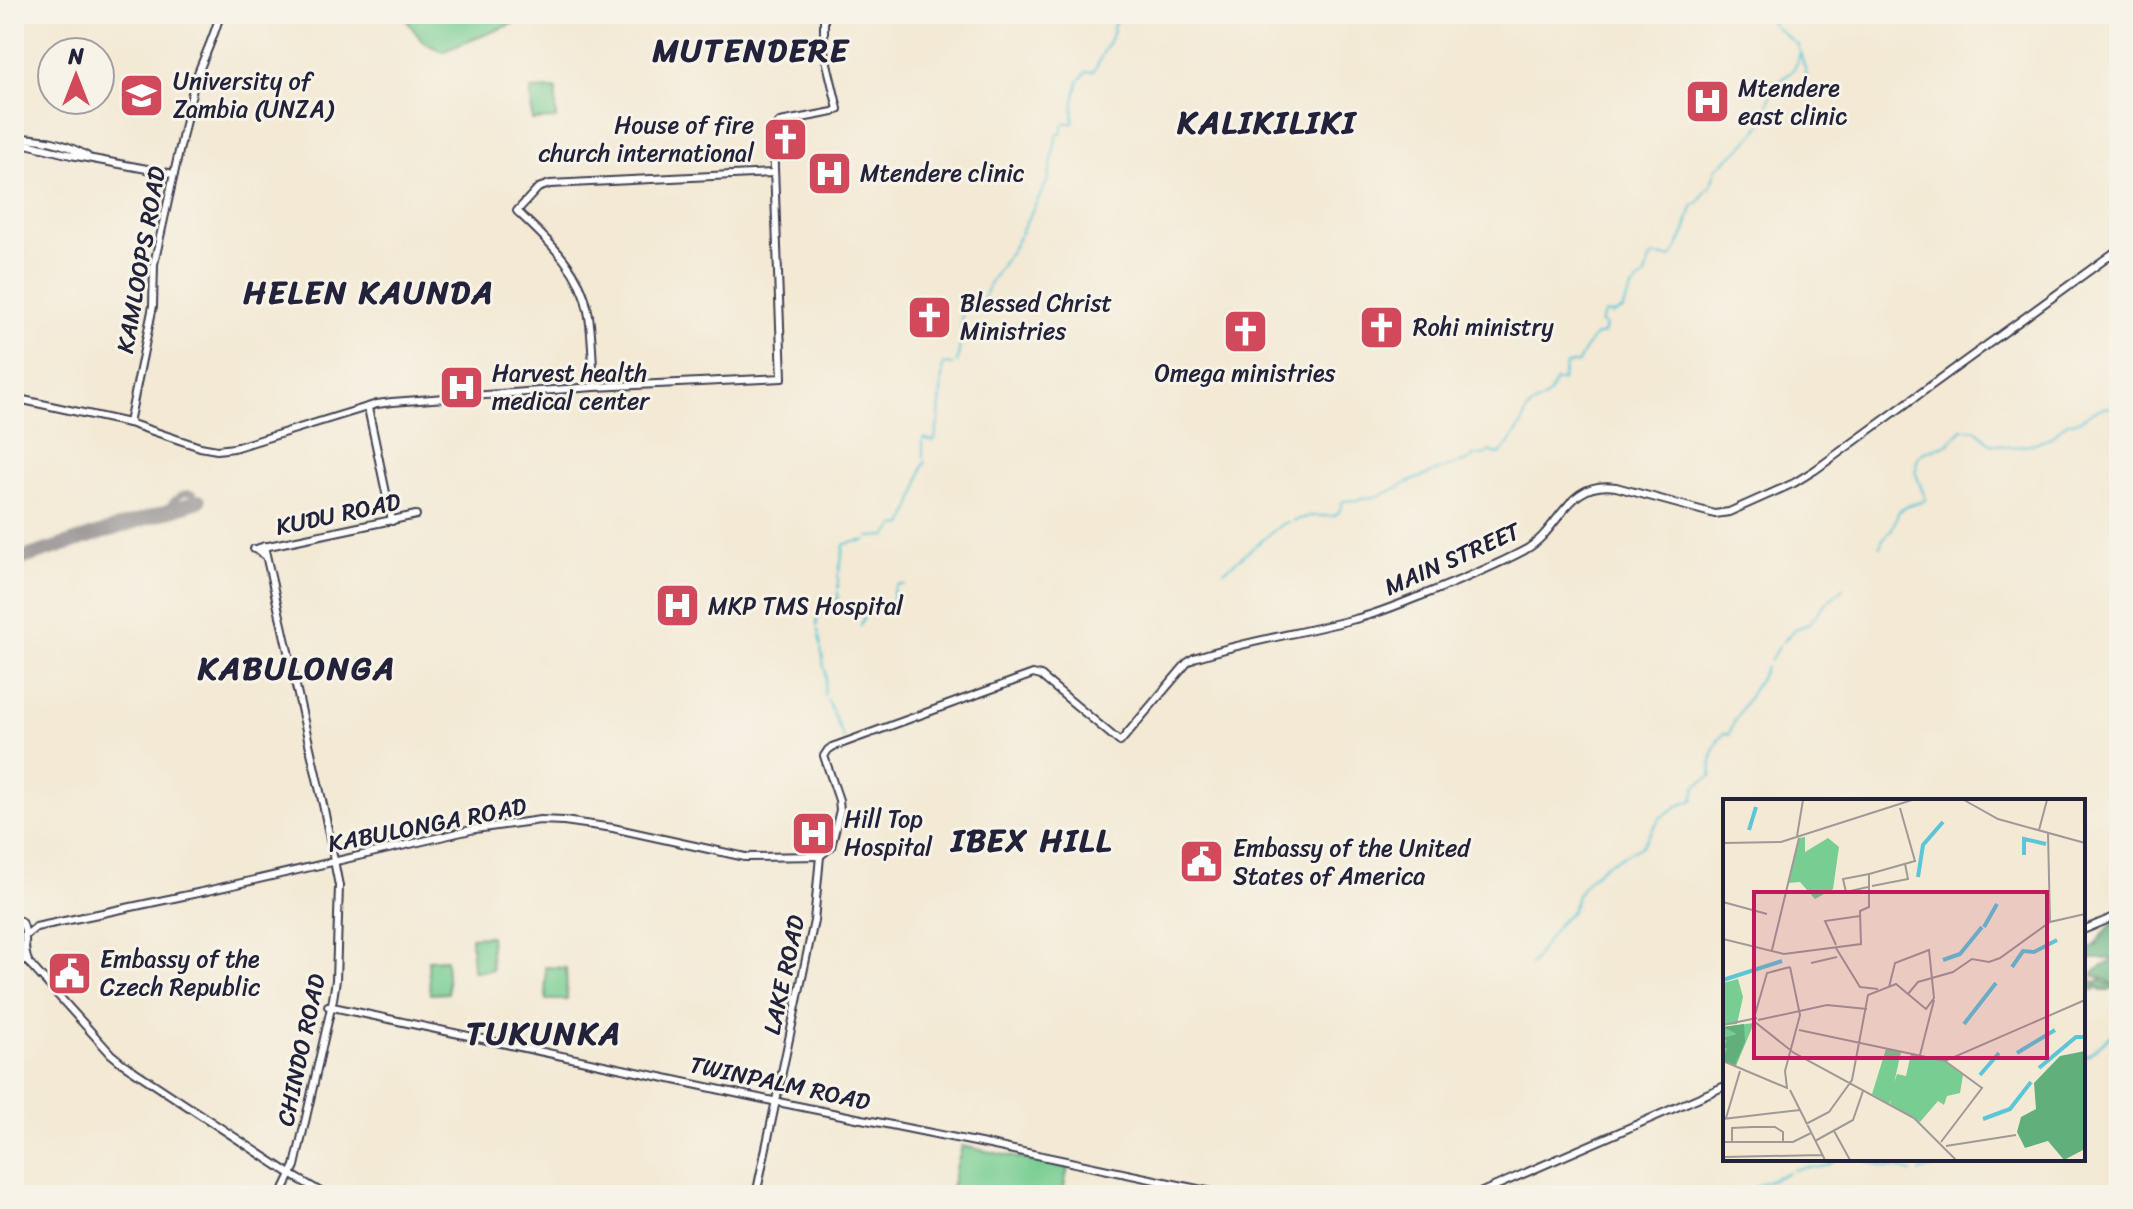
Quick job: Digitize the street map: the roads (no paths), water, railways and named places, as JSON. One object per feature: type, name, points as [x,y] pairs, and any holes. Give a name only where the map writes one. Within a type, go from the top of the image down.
[{"type":"main road","name":"KAMLOOPS ROAD","points":[[129,423],[153,306],[154,264],[170,191],[194,84],[214,40],[220,14]]},
{"type":"main road","points":[[14,398],[129,423],[200,447],[222,450],[394,402],[594,387],[782,378],[773,141],[777,123],[838,109],[824,51],[824,14]]},
{"type":"main road","points":[[14,140],[50,140],[70,146],[94,160],[174,174]]},
{"type":"main road","points":[[160,172],[168,171],[177,164]]},
{"type":"main road","points":[[160,172],[168,177],[170,191]]},
{"type":"main road","points":[[594,387],[588,312],[580,287],[563,258],[517,211],[538,188],[550,184],[773,173]]},
{"type":"main road","name":"MAIN STREET","points":[[820,856],[831,847],[839,818],[839,800],[824,756],[832,747],[1033,674],[1041,676],[1120,742],[1194,658],[1364,617],[1449,585],[1531,546],[1545,534],[1574,498],[1590,488],[1616,487],[1715,514],[1729,512],[1794,483],[2119,249]]},
{"type":"main road","points":[[367,408],[391,520]]},
{"type":"main road","points":[[367,408],[391,520]]},
{"type":"main road","name":"KUDU ROAD","points":[[265,549],[416,515],[395,515],[389,508]]},
{"type":"main road","points":[[254,549],[265,549]]},
{"type":"main road","name":"CHINDO ROAD","points":[[265,549],[339,886],[336,978],[290,1174],[279,1195]]},
{"type":"main road","name":"KABULONGA ROAD","points":[[14,948],[34,928],[475,829],[547,820],[613,828],[745,857],[820,856]]},
{"type":"main road","name":"LAKE ROAD","points":[[756,1195],[816,909],[820,856]]},
{"type":"main road","points":[[2085,929],[2119,915]]},
{"type":"main road","points":[[17,920],[25,927],[24,952],[30,964]]},
{"type":"main road","name":"KABULONGA ROAD","points":[[17,920],[43,926]]},
{"type":"main road","points":[[14,948],[122,1063],[326,1195]]},
{"type":"main road","name":"TWINPALM ROAD","points":[[329,1007],[1226,1195]]},
{"type":"main road","points":[[1475,1195],[1723,1087]]},
{"type":"waterway","points":[[1081,79],[1086,72],[1094,71],[1114,31],[1113,26],[1122,14]]},
{"type":"waterway","points":[[1763,14],[1773,24]]},
{"type":"waterway","points":[[1775,27],[1798,45],[1807,76]]},
{"type":"waterway","points":[[1795,67],[1800,53]]},
{"type":"waterway","points":[[1776,85],[1794,69]]},
{"type":"waterway","points":[[1065,123],[1073,123],[1079,80]]},
{"type":"waterway","points":[[1666,258],[1674,254],[1693,205],[1710,188],[1716,169],[1761,126],[1773,88]]},
{"type":"waterway","points":[[1020,234],[1048,180],[1057,134],[1061,133],[1063,125]]},
{"type":"waterway","points":[[957,363],[962,312],[980,308],[990,282],[1019,237]]},
{"type":"waterway","points":[[1377,496],[1470,460],[1473,456],[1489,451],[1500,455],[1528,410],[1546,397],[1555,381],[1562,381],[1566,365],[1578,363],[1595,336],[1603,334],[1605,326],[1600,323],[1605,313],[1623,310],[1632,288],[1645,276],[1650,259],[1654,256],[1665,257]]},
{"type":"waterway","points":[[935,439],[943,364],[953,365]]},
{"type":"waterway","points":[[1880,547],[1899,511],[1926,500],[1916,474],[1917,460],[1922,453],[1948,444],[1962,429],[1975,429],[1991,444],[2013,447],[2051,437],[2067,423],[2102,408],[2119,407]]},
{"type":"waterway","points":[[923,457],[923,438],[934,441]]},
{"type":"waterway","points":[[869,537],[887,536],[895,526],[904,525],[925,462]]},
{"type":"waterway","points":[[1293,521],[1310,516],[1334,516],[1343,501],[1375,497]]},
{"type":"waterway","points":[[1224,571],[1288,522]]},
{"type":"waterway","points":[[839,572],[844,545],[866,540]]},
{"type":"waterway","points":[[838,575],[838,588]]},
{"type":"waterway","points":[[883,607],[892,602],[898,584],[904,585]]},
{"type":"waterway","points":[[1783,642],[1795,629],[1809,624],[1843,588]]},
{"type":"waterway","points":[[831,606],[838,598],[838,592]]},
{"type":"waterway","points":[[817,626],[817,619],[828,609]]},
{"type":"waterway","points":[[874,612],[880,609]]},
{"type":"waterway","points":[[860,626],[863,618],[871,614]]},
{"type":"waterway","points":[[819,636],[821,646]]},
{"type":"waterway","points":[[1770,661],[1779,645]]},
{"type":"waterway","points":[[821,649],[823,658]]},
{"type":"waterway","points":[[823,660],[824,668]]},
{"type":"waterway","points":[[1530,966],[1559,923],[1572,911],[1577,895],[1588,880],[1605,865],[1642,846],[1660,818],[1693,800],[1696,786],[1711,776],[1716,744],[1724,733],[1729,734],[1766,666]]},
{"type":"waterway","points":[[824,696],[825,670]]},
{"type":"waterway","points":[[827,699],[844,739]]},
{"type":"waterway","points":[[2085,1057],[2119,1029]]},
{"type":"waterway","points":[[1794,1170],[1826,1166],[1835,1161]]},
{"type":"waterway","points":[[1868,1161],[1912,1172]]},
{"type":"waterway","points":[[1920,1172],[1959,1161]]},
{"type":"waterway","points":[[1746,1195],[1758,1185],[1789,1172]]},
{"type":"place","name":"University of Zambia (UNZA)","points":[[142,95]]},
{"type":"place","name":"Mtendere east clinic","points":[[1707,102]]},
{"type":"place","name":"House of fire church international","points":[[785,139]]},
{"type":"place","name":"Mtendere clinic","points":[[829,173]]},
{"type":"place","name":"Blessed Christ Ministries","points":[[929,317]]},
{"type":"place","name":"Rohi ministry","points":[[1382,327]]},
{"type":"place","name":"Omega ministries","points":[[1245,331]]},
{"type":"place","name":"Harvest health medical center","points":[[461,387]]},
{"type":"place","name":"MKP TMS Hospital","points":[[677,606]]},
{"type":"place","name":"Hill Top Hospital","points":[[813,833]]},
{"type":"place","name":"Embassy of the United States of America","points":[[1202,862]]},
{"type":"place","name":"Embassy of the Czech Republic","points":[[69,973]]},
{"type":"district","name":"MUTENDERE","points":[[751,50]]},
{"type":"district","name":"KALIKILIKI","points":[[1267,122]]},
{"type":"district","name":"HELEN KAUNDA","points":[[369,292]]},
{"type":"district","name":"KABULONGA","points":[[297,668]]},
{"type":"district","name":"IBEX HILL","points":[[1032,840]]},
{"type":"district","name":"TUKUNKA","points":[[544,1033]]}]
